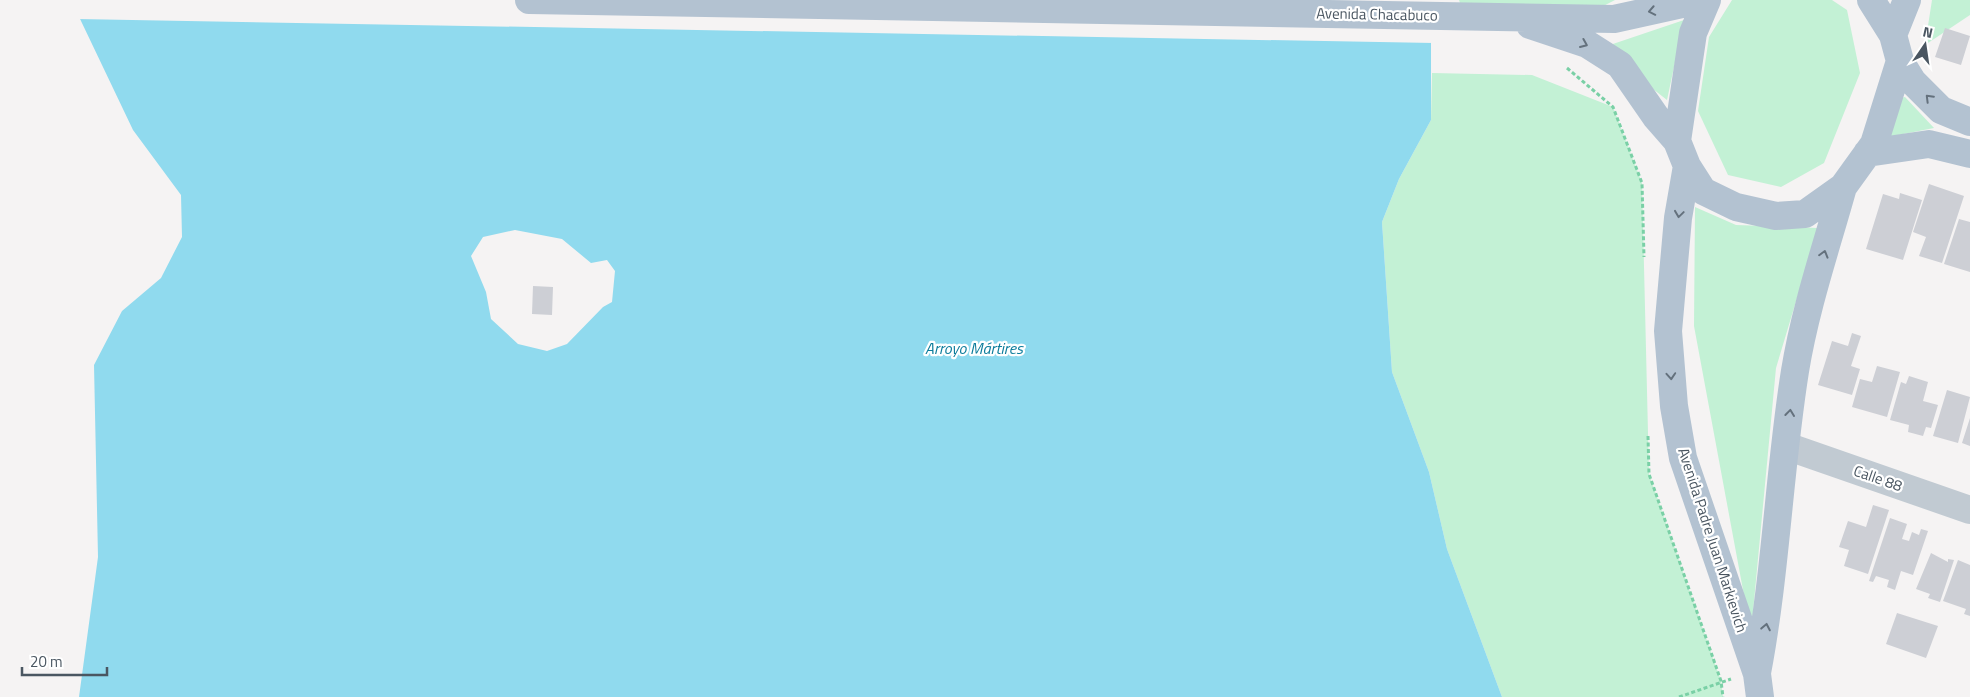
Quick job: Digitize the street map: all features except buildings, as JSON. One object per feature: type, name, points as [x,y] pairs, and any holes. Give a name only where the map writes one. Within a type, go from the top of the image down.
[{"type":"main road","name":"Avenida Chacabuco","points":[[529,0],[1614,19],[1700,0]]},
{"type":"main road","name":"Avenida Padre Juan Markievich","points":[[1707,0],[1694,33],[1668,332],[1674,406],[1683,458],[1759,686]]},
{"type":"main road","points":[[1871,0],[1893,35],[1900,61],[1913,82],[1941,110],[1970,122]]},
{"type":"main road","points":[[1893,35],[1907,0]]},
{"type":"main road","name":"Avenida Chacabuco","points":[[1505,17],[1588,44],[1620,65],[1682,154],[1704,191],[1736,207],[1776,216],[1805,214],[1843,187]]},
{"type":"main road","points":[[1843,187],[1874,144],[1900,61]]},
{"type":"main road","points":[[1867,153],[1929,144],[1970,154]]},
{"type":"main road","name":"Avenida Padre Juan Markievich","points":[[1759,686],[1795,371],[1806,319],[1843,187]]},
{"type":"street","name":"Calle 88","points":[[1786,446],[1970,510]]},
{"type":"path","points":[[1562,65],[1613,107],[1642,183],[1644,261]]},
{"type":"path","points":[[1648,435],[1649,474],[1720,681],[1722,697]]},
{"type":"path","points":[[1680,697],[1720,681]]},
{"type":"green space","points":[[1459,0],[1615,0],[1584,16],[1462,9]]},
{"type":"green space","points":[[1732,0],[1832,0],[1847,10],[1860,73],[1824,163],[1781,187],[1728,175],[1698,111],[1709,37]]},
{"type":"green space","points":[[1932,0],[1970,0],[1970,15],[1925,45]]},
{"type":"green space","points":[[1684,20],[1667,100],[1601,48]]},
{"type":"green space","points":[[1432,73],[1532,75],[1613,107],[1642,183],[1649,474],[1721,681],[1723,697],[1502,697],[1447,549],[1429,472],[1392,372],[1382,222],[1399,179],[1431,120]]},
{"type":"green space","points":[[1905,97],[1934,128],[1888,137],[1901,98]]},
{"type":"green space","points":[[1695,207],[1736,225],[1818,228],[1776,368],[1751,633],[1694,326]]},
{"type":"water","name":"Arroyo Mártires","points":[[71,0],[1431,15],[1431,120],[1399,179],[1382,222],[1392,372],[1429,472],[1447,549],[1502,697],[79,697],[98,557],[94,365],[122,311],[161,278],[182,237],[181,195],[133,130]],"holes":[[[515,230],[562,239],[591,263],[607,260],[615,271],[612,302],[603,307],[567,344],[547,351],[518,344],[491,319],[486,292],[471,256],[483,237]]]},
{"type":"pier","points":[[68,0],[1435,0],[1434,43],[77,19]]}]
